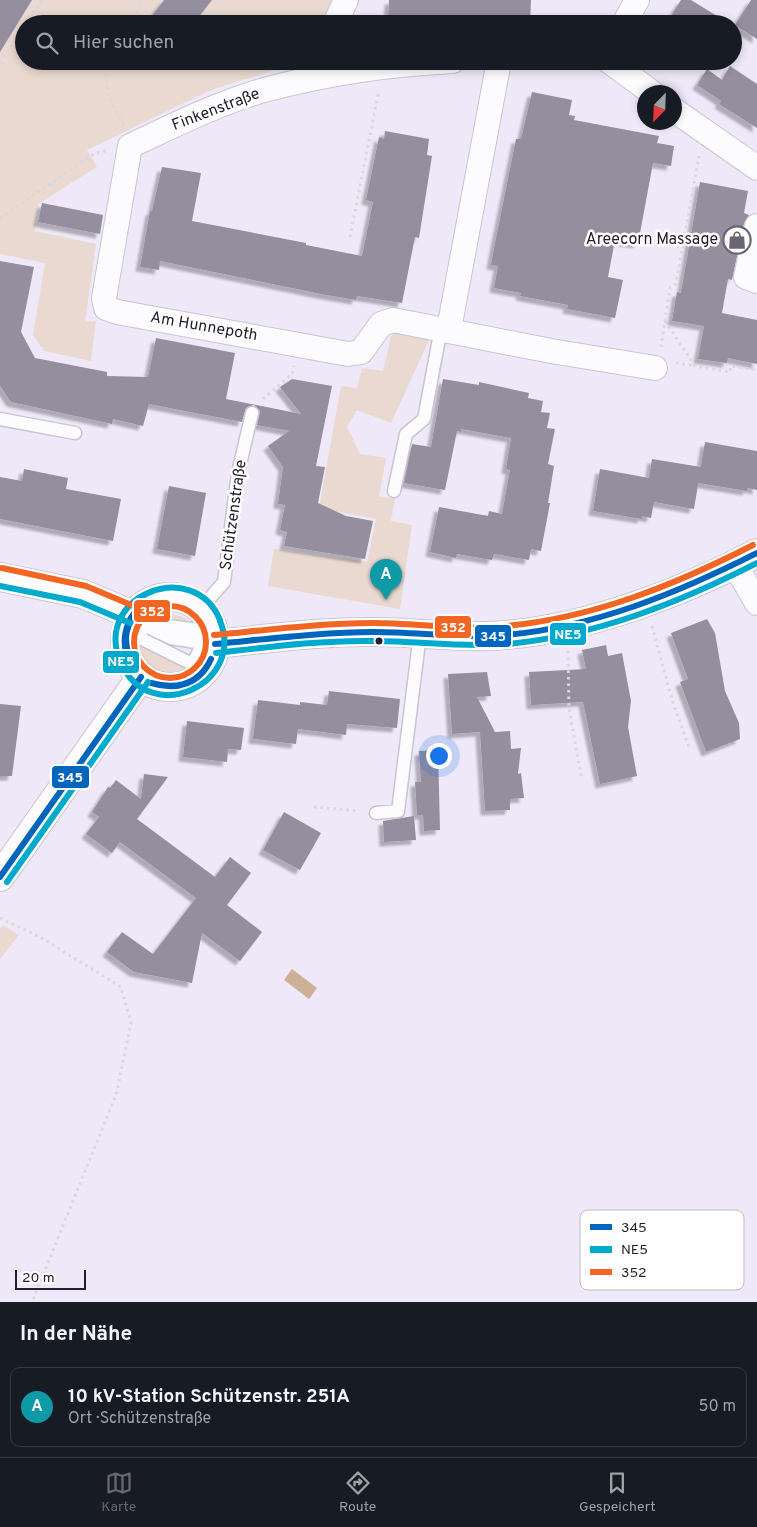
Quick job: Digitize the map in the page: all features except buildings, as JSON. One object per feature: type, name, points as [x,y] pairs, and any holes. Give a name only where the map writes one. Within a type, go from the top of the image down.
[{"type":"street","points":[[339,15],[346,0]]},
{"type":"street","points":[[629,15],[637,0]]},
{"type":"street","name":"Finkenstraße","points":[[130,146],[226,104],[323,70]]},
{"type":"street","points":[[445,329],[497,70]]},
{"type":"street","points":[[621,70],[642,85]]},
{"type":"street","points":[[682,116],[757,168]]},
{"type":"street","name":"Am Hunnepoth","points":[[130,146],[104,298],[106,308],[117,312],[348,354],[361,352],[381,324],[393,320],[551,351],[655,368]]},
{"type":"street","points":[[757,226],[746,277],[757,281]]},
{"type":"street","points":[[208,644],[309,634],[374,632],[472,637],[508,635],[564,626],[645,601],[746,559],[757,603]]},
{"type":"street","points":[[0,577],[83,594],[138,620]]},
{"type":"street","points":[[174,596],[188,600],[201,608],[212,624],[208,644],[213,657],[206,669],[195,680],[182,685],[168,687],[153,684],[141,677],[131,666],[126,654],[125,633],[138,620],[144,603],[158,597],[174,596]]},
{"type":"street","points":[[0,876],[141,677]]},
{"type":"lane","points":[[394,491],[406,434],[424,420],[445,329]]},
{"type":"lane","name":"Schützenstraße","points":[[201,608],[224,582],[238,473],[252,413]]},
{"type":"lane","points":[[0,419],[75,433]]},
{"type":"lane","points":[[138,620],[171,638],[208,644],[192,664],[138,637],[138,620]]},
{"type":"lane","points":[[376,813],[398,811],[420,634]]},
{"type":"path","points":[[31,15],[41,0]]},
{"type":"path","points":[[134,15],[143,2],[138,0]]},
{"type":"path","points":[[0,63],[15,40]]},
{"type":"path","points":[[0,218],[95,153],[130,146],[125,126],[110,101],[106,89],[108,70]]},
{"type":"path","points":[[350,237],[383,70]]},
{"type":"path","points":[[655,368],[659,360],[670,288],[676,284],[704,131]]},
{"type":"path","points":[[664,321],[695,366],[730,372],[731,366],[757,370]]},
{"type":"path","points":[[252,413],[264,397],[292,374],[299,344]]},
{"type":"path","points":[[645,601],[673,704],[689,747]]},
{"type":"path","points":[[564,626],[568,658],[569,709],[582,780]]},
{"type":"path","points":[[314,807],[376,813]]},
{"type":"path","points":[[0,918],[40,937],[121,987],[131,1023],[116,1096],[32,1302]]},
{"type":"shaded area","points":[[0,0],[339,0],[330,15],[15,15],[15,70],[274,70],[211,90],[87,150],[97,167],[38,204],[35,231],[96,244],[85,322],[96,321],[91,361],[44,351],[33,335],[45,263],[0,254]]},
{"type":"shaded area","points":[[393,329],[431,336],[391,423],[357,410],[347,427],[360,454],[386,458],[379,496],[395,499],[391,521],[412,525],[400,609],[268,586],[274,549],[367,562],[376,519],[319,508],[341,386],[357,388],[362,368],[383,371]]},
{"type":"shaded area","points":[[167,613],[184,618],[198,630],[146,623],[156,616]]},
{"type":"shaded area","points":[[138,637],[192,664],[173,672],[154,670],[141,658],[138,649]]},
{"type":"shaded area","points":[[3,925],[19,935],[0,959],[0,929]]},
{"type":"shaded area","points":[[292,969],[317,988],[309,999],[284,980]]},
{"type":"transit line","name":"352","points":[[214,635],[353,623],[390,623],[473,628],[538,622],[570,616],[633,598],[724,560],[753,545]]},
{"type":"transit line","name":"345","points":[[215,644],[354,632],[490,636],[539,631],[604,616],[635,606],[697,582],[757,553]]},
{"type":"transit line","name":"NE5","points":[[216,653],[295,644],[354,641],[490,645],[540,640],[572,634],[636,616],[727,578],[757,563]]},
{"type":"transit line","name":"352","points":[[2,568],[86,586],[136,607]]},
{"type":"transit line","name":"NE5","points":[[0,586],[80,602],[130,623]]},
{"type":"transit line","name":"NE5","points":[[220,620],[207,601],[189,590],[169,588],[149,592],[132,603],[120,619],[116,639],[121,663],[135,682],[152,693],[172,695],[191,690],[208,679],[220,663],[224,644],[220,621]]},
{"type":"transit line","name":"345","points":[[133,666],[126,650],[126,632],[128,623],[146,603]]},
{"type":"transit line","name":"345","points":[[133,666],[127,648],[127,632],[133,617],[146,603]]},
{"type":"transit line","name":"352","points":[[170,606],[190,612],[200,622],[206,642],[200,662],[190,672],[170,678],[150,672],[140,662],[134,642],[140,622],[150,612],[170,606]]},
{"type":"transit line","name":"345","points":[[151,683],[170,686],[186,683],[200,674],[211,659]]},
{"type":"transit line","name":"345","points":[[151,683],[170,686],[179,686],[187,683],[201,674],[211,659]]},
{"type":"transit line","name":"345","points":[[0,877],[141,677]]},
{"type":"transit line","name":"NE5","points":[[7,882],[148,682]]},
{"type":"place","name":"Areecorn Massage","points":[[737,240]]},
{"type":"place","name":"10 kV-Station Schützenstr. 251A","points":[[386,600]]}]
